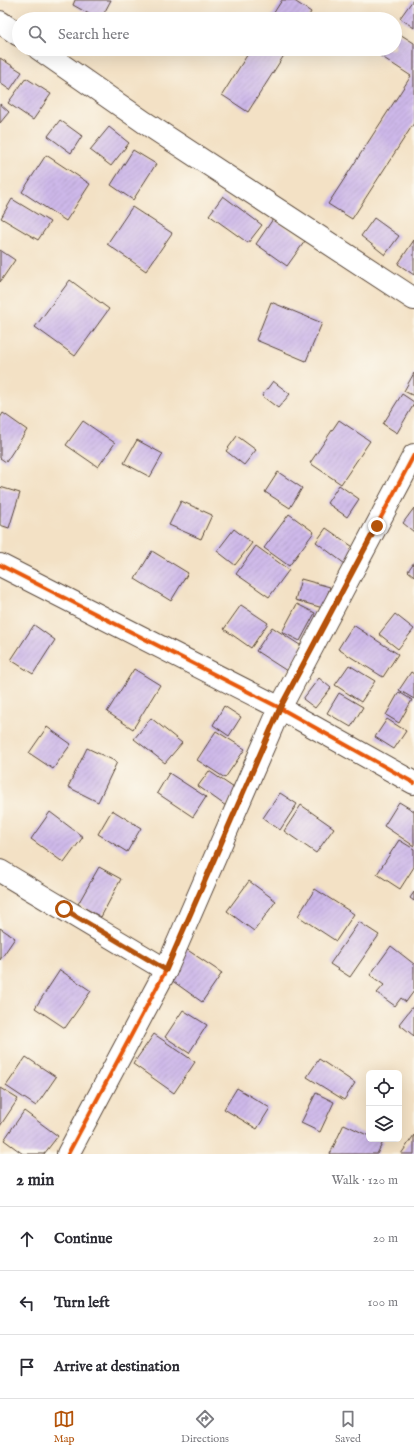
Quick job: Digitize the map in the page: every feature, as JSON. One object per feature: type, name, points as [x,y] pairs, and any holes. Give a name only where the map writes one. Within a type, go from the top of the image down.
[{"type":"street","points":[[0,22],[12,30]]},
{"type":"street","points":[[49,56],[144,122],[414,299]]},
{"type":"street","points":[[68,1154],[166,970],[280,708],[414,455]]},
{"type":"street","points":[[0,565],[280,708],[414,783]]},
{"type":"street","points":[[0,871],[166,970]]},
{"type":"building","points":[[75,0],[111,0],[105,12],[86,12],[73,5]]},
{"type":"building","points":[[282,0],[293,0],[311,12],[274,12]]},
{"type":"building","points":[[414,0],[414,28],[402,19],[402,15]]},
{"type":"building","points":[[402,35],[414,43],[414,123],[352,219],[328,204],[411,76],[381,56],[402,56]]},
{"type":"building","points":[[247,56],[284,56],[248,112],[222,95]]},
{"type":"building","points":[[0,58],[22,72],[10,90],[0,83]]},
{"type":"building","points":[[26,78],[51,94],[33,120],[8,103]]},
{"type":"building","points":[[0,104],[9,112],[0,123]]},
{"type":"building","points":[[60,120],[82,136],[71,153],[48,136]]},
{"type":"building","points":[[109,127],[129,143],[111,166],[90,150]]},
{"type":"building","points":[[133,150],[156,164],[133,200],[111,185]]},
{"type":"building","points":[[46,155],[90,184],[66,221],[22,192]]},
{"type":"building","points":[[223,196],[262,225],[248,243],[209,215]]},
{"type":"building","points":[[12,199],[50,222],[38,240],[1,218]]},
{"type":"building","points":[[132,207],[172,233],[146,271],[107,244]]},
{"type":"building","points":[[374,218],[399,236],[385,255],[361,236]]},
{"type":"building","points":[[273,219],[305,241],[287,266],[256,244]]},
{"type":"building","points":[[414,240],[414,275],[398,264]]},
{"type":"building","points":[[0,250],[15,260],[0,282]]},
{"type":"building","points":[[70,280],[109,309],[75,356],[35,327]]},
{"type":"building","points":[[271,302],[322,323],[306,361],[256,340]]},
{"type":"building","points":[[414,373],[414,396],[404,391]]},
{"type":"building","points":[[273,381],[290,394],[278,408],[262,396]]},
{"type":"building","points":[[402,394],[414,402],[414,404],[397,433],[383,424]]},
{"type":"building","points":[[3,413],[27,430],[6,462],[0,458],[0,418]]},
{"type":"building","points":[[339,420],[370,441],[341,484],[310,463]]},
{"type":"building","points":[[83,421],[115,443],[98,467],[66,445]]},
{"type":"building","points":[[237,436],[256,450],[244,465],[226,451]]},
{"type":"building","points":[[137,440],[163,454],[150,477],[124,463]]},
{"type":"building","points":[[278,472],[302,488],[290,508],[265,492]]},
{"type":"building","points":[[339,485],[359,499],[347,517],[327,503]]},
{"type":"building","points":[[0,487],[20,493],[9,528],[0,525]]},
{"type":"building","points":[[181,501],[212,515],[201,539],[169,525]]},
{"type":"building","points":[[414,508],[414,532],[403,523]]},
{"type":"building","points":[[289,514],[314,532],[289,566],[264,548]]},
{"type":"building","points":[[326,528],[356,549],[345,564],[316,542]]},
{"type":"building","points":[[234,529],[252,543],[235,565],[217,551]]},
{"type":"building","points":[[256,546],[289,570],[269,597],[236,574]]},
{"type":"building","points":[[152,551],[188,573],[171,601],[135,579]]},
{"type":"building","points":[[414,562],[414,576],[408,571]]},
{"type":"building","points":[[301,579],[330,587],[323,608],[295,600]]},
{"type":"building","points":[[297,604],[315,613],[300,641],[282,632]]},
{"type":"building","points":[[241,605],[268,623],[251,648],[224,629]]},
{"type":"building","points":[[395,614],[414,629],[398,649],[379,634]]},
{"type":"building","points":[[34,625],[55,640],[33,674],[11,660]]},
{"type":"building","points":[[353,625],[398,654],[383,677],[338,649]]},
{"type":"building","points":[[272,627],[303,647],[287,671],[256,651]]},
{"type":"building","points":[[349,665],[375,681],[361,702],[335,685]]},
{"type":"building","points":[[134,669],[160,685],[133,729],[107,712]]},
{"type":"building","points":[[411,672],[414,674],[414,699],[399,690]]},
{"type":"building","points":[[319,678],[331,688],[315,708],[303,699]]},
{"type":"building","points":[[399,692],[412,700],[399,723],[386,715]]},
{"type":"building","points":[[339,693],[363,707],[351,727],[327,713]]},
{"type":"building","points":[[224,706],[241,717],[229,736],[213,725]]},
{"type":"building","points":[[151,718],[182,743],[165,763],[134,739]]},
{"type":"building","points":[[387,719],[406,731],[394,749],[375,737]]},
{"type":"building","points":[[47,727],[71,744],[53,769],[29,753]]},
{"type":"building","points":[[216,731],[245,749],[225,778],[197,760]]},
{"type":"building","points":[[87,748],[117,762],[98,802],[68,787]]},
{"type":"building","points":[[209,771],[237,790],[226,806],[198,786]]},
{"type":"building","points":[[169,773],[206,797],[193,817],[157,793]]},
{"type":"building","points":[[280,793],[297,804],[280,830],[263,818]]},
{"type":"building","points":[[399,802],[414,811],[414,846],[384,826]]},
{"type":"building","points":[[301,805],[334,828],[316,853],[284,831]]},
{"type":"building","points":[[112,810],[141,828],[127,852],[98,834]]},
{"type":"building","points":[[50,812],[83,837],[64,863],[31,839]]},
{"type":"building","points":[[399,840],[414,849],[414,867],[400,889],[377,874]]},
{"type":"building","points":[[99,867],[121,879],[101,917],[78,904]]},
{"type":"building","points":[[249,881],[276,901],[254,931],[227,911]]},
{"type":"building","points":[[315,889],[354,914],[336,941],[298,916]]},
{"type":"building","points":[[414,892],[414,901],[410,898]]},
{"type":"building","points":[[359,922],[379,935],[350,977],[330,964]]},
{"type":"building","points":[[0,928],[15,938],[0,960]]},
{"type":"building","points":[[391,946],[414,964],[414,991],[406,1002],[401,998],[395,1006],[377,993],[384,985],[370,975]]},
{"type":"building","points":[[186,949],[222,973],[202,1002],[167,977]]},
{"type":"building","points":[[60,970],[91,991],[65,1028],[35,1008]]},
{"type":"building","points":[[414,1005],[414,1036],[399,1024]]},
{"type":"building","points":[[183,1010],[207,1025],[189,1053],[165,1037]]},
{"type":"building","points":[[154,1034],[195,1062],[174,1093],[133,1064]]},
{"type":"building","points":[[26,1057],[56,1077],[36,1106],[6,1086]]},
{"type":"building","points":[[319,1059],[355,1083],[344,1100],[307,1077]]},
{"type":"building","points":[[0,1088],[18,1099],[0,1126]]},
{"type":"building","points":[[237,1088],[270,1108],[257,1129],[224,1109]]},
{"type":"building","points":[[316,1093],[334,1102],[320,1132],[301,1123]]},
{"type":"building","points":[[24,1111],[58,1136],[44,1154],[23,1154],[4,1140]]},
{"type":"building","points":[[344,1124],[366,1135],[366,1142],[383,1142],[377,1154],[330,1154]]},
{"type":"building","points":[[414,1135],[414,1154],[401,1154]]},
{"type":"cycle path","points":[[68,1154],[166,970],[280,708],[414,455]]},
{"type":"cycle path","points":[[0,565],[280,708],[414,783]]},
{"type":"route","points":[[64,909],[166,970],[280,708],[377,526]]}]
